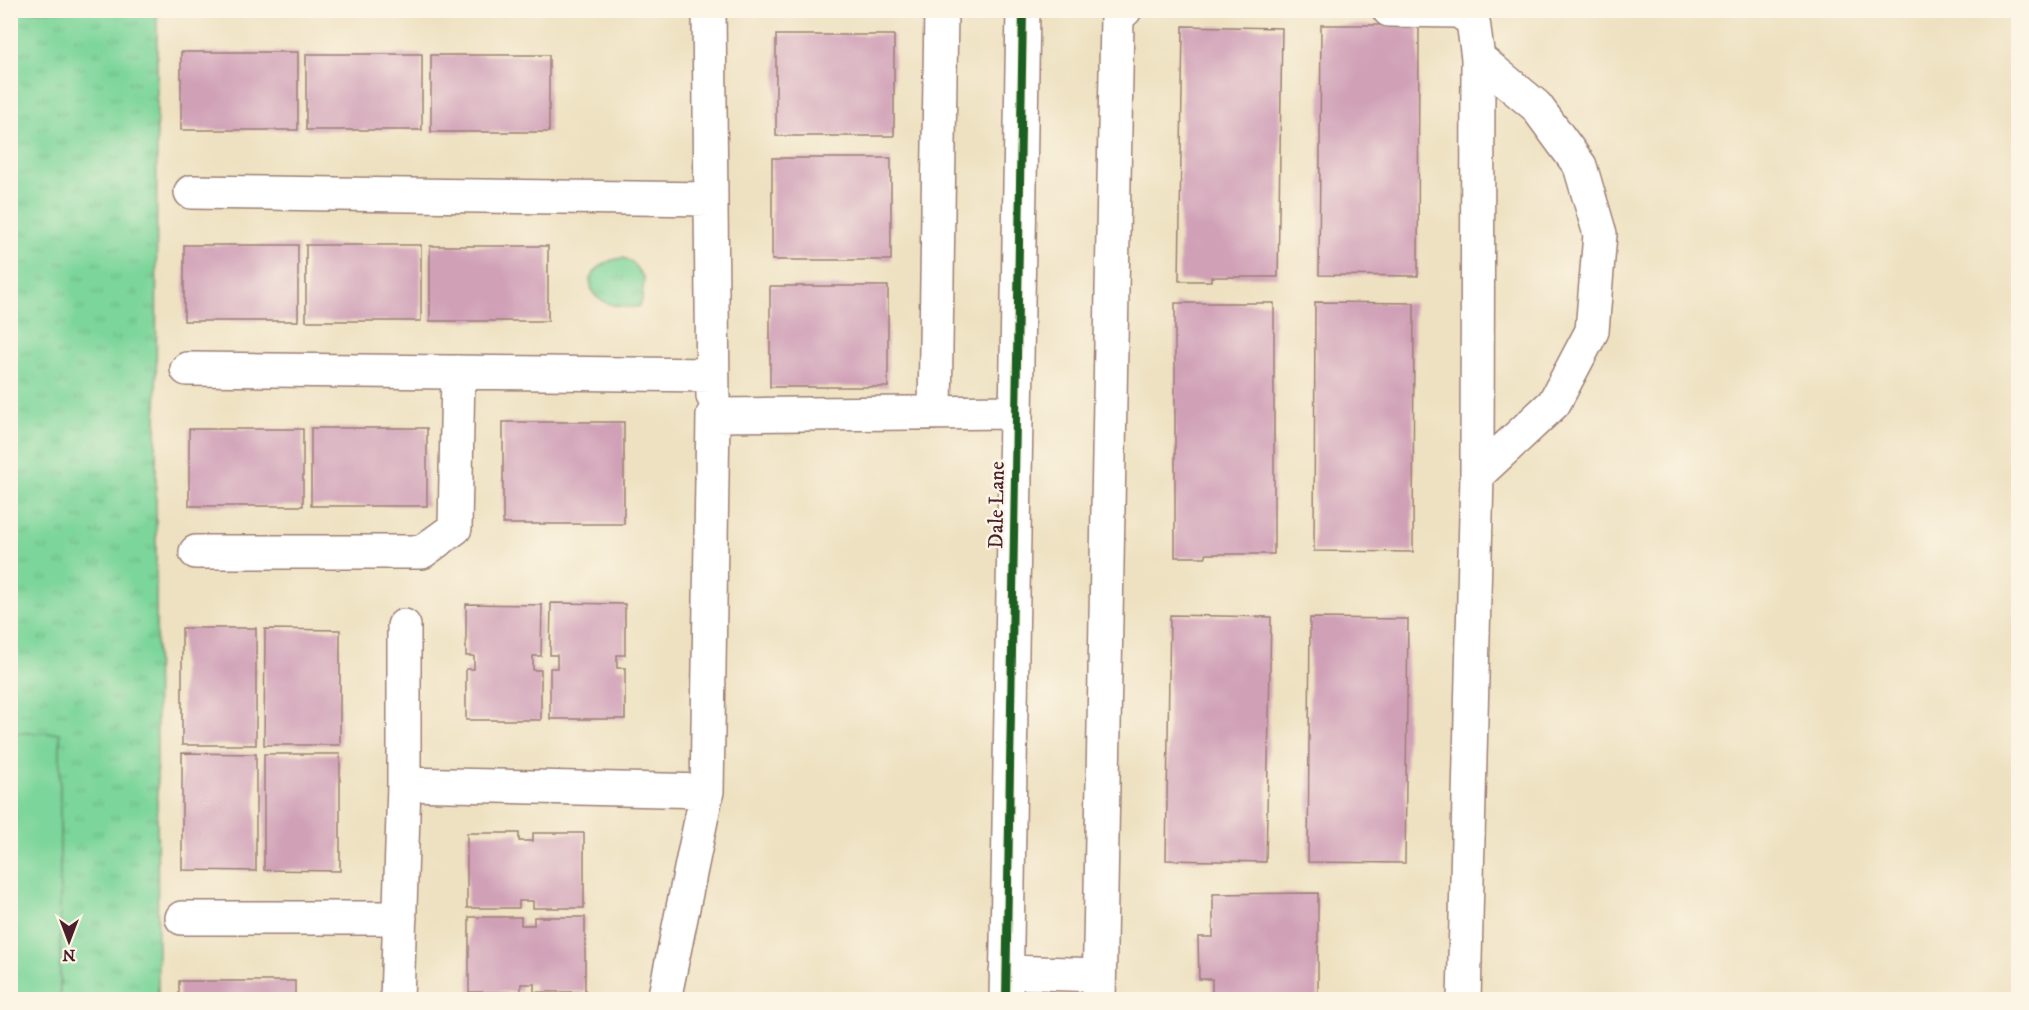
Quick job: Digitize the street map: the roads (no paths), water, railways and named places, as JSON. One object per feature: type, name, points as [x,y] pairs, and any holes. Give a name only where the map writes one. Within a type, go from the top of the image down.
[{"type":"street","points":[[664,999],[707,791],[713,415],[709,10]]},
{"type":"street","points":[[935,413],[941,10]]},
{"type":"street","name":"Dale Lane","points":[[1006,986],[1023,10]]},
{"type":"street","points":[[1006,986],[1099,987],[1117,17],[1125,10]]},
{"type":"street","points":[[1389,10],[1459,11],[1473,21],[1478,58],[1477,475],[1464,999]]},
{"type":"street","points":[[1477,475],[1554,403],[1592,332],[1600,234],[1580,166],[1536,106],[1478,58]]},
{"type":"street","points":[[191,192],[710,199]]},
{"type":"street","points":[[187,369],[712,375]]},
{"type":"street","points":[[196,552],[422,552],[455,528],[458,372]]},
{"type":"street","points":[[713,415],[1016,412]]},
{"type":"street","points":[[397,999],[404,784],[404,627]]},
{"type":"street","points":[[404,784],[707,791]]},
{"type":"street","points":[[182,918],[400,918]]}]
